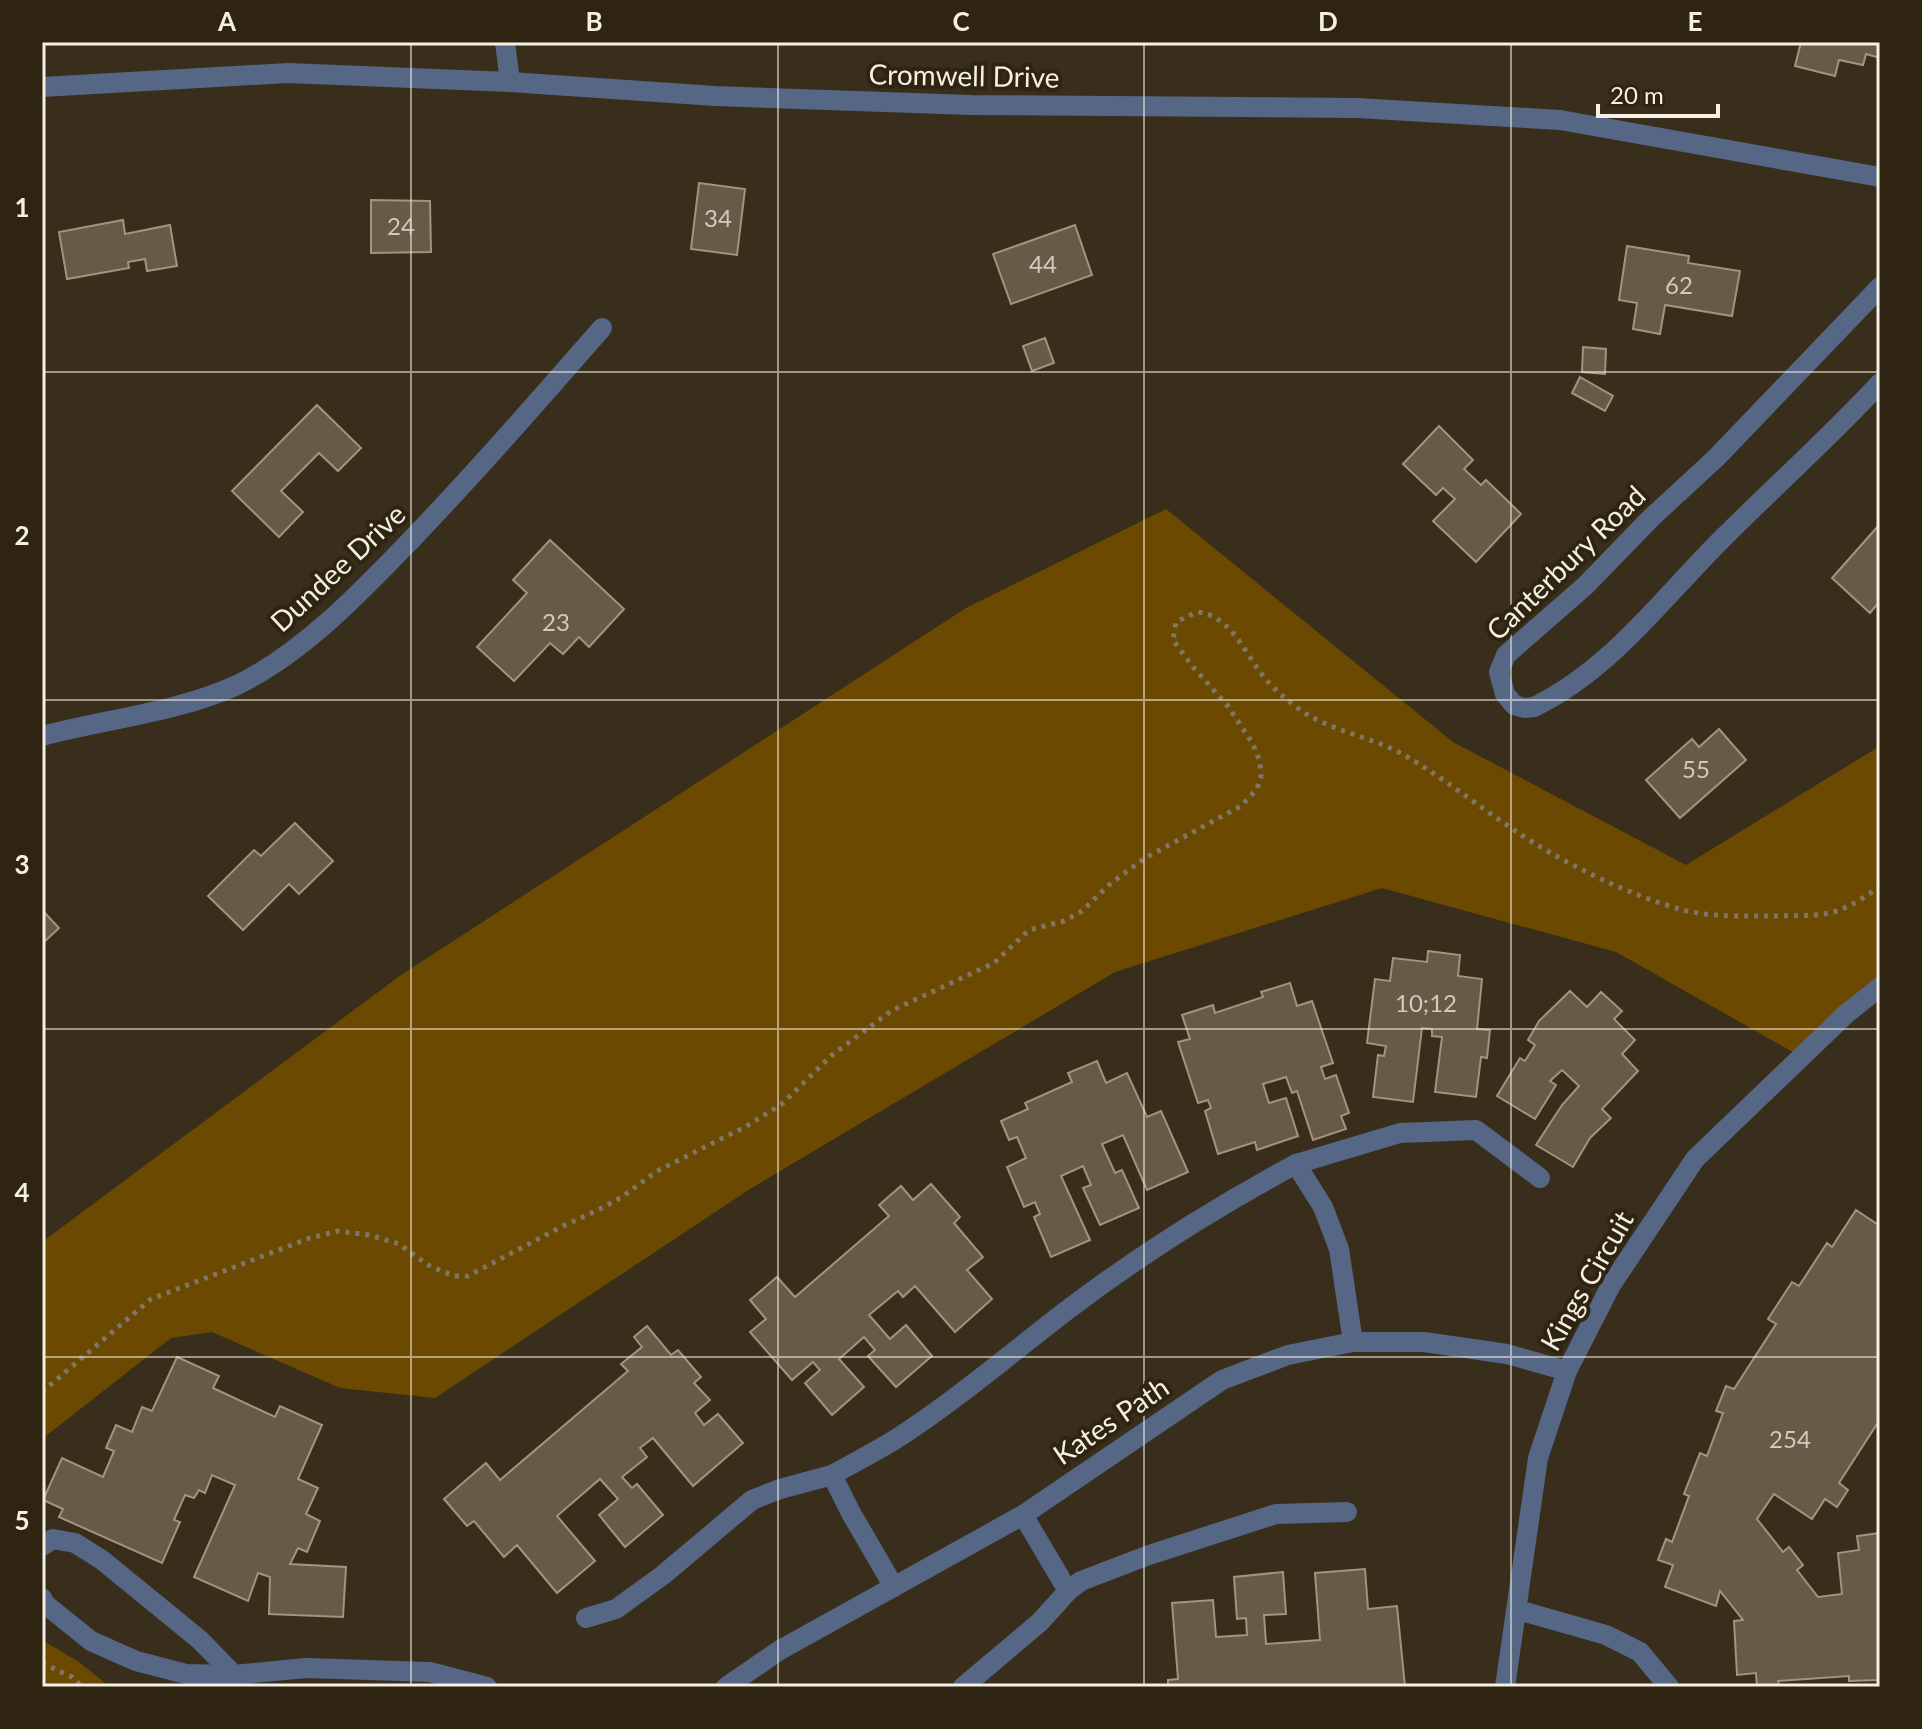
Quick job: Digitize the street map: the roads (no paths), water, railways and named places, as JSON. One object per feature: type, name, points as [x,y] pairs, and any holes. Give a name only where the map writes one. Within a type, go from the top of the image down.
[{"type":"street","points":[[505,42],[510,82]]},
{"type":"street","name":"Cromwell Drive","points":[[42,87],[288,73],[510,82],[715,96],[941,104],[1357,108],[1560,120],[1880,177]]},
{"type":"street","name":"Canterbury Road","points":[[1880,287],[1716,458],[1652,517],[1585,586],[1506,655],[1499,672],[1505,694],[1514,705],[1534,707],[1600,666],[1723,538],[1832,435],[1880,383]]},
{"type":"street","name":"Dundee Drive","points":[[42,736],[98,721],[168,710],[235,685],[289,654],[371,582],[478,470],[602,328]]},
{"type":"street","name":"Kings Circuit","points":[[1505,1687],[1538,1458],[1567,1371],[1611,1285],[1695,1159],[1846,1014],[1880,987]]},
{"type":"street","points":[[586,1618],[616,1609],[663,1575],[752,1500],[832,1475],[895,1440],[1023,1347],[1066,1311],[1222,1204],[1296,1164],[1400,1133],[1476,1130],[1540,1178]]},
{"type":"street","points":[[1296,1164],[1323,1207],[1339,1249],[1353,1342]]},
{"type":"street","name":"Kates Path","points":[[726,1687],[780,1650],[1023,1515],[1222,1380],[1288,1355],[1353,1342],[1424,1342],[1507,1354],[1567,1371]]},
{"type":"street","points":[[832,1475],[894,1587]]},
{"type":"street","points":[[963,1687],[1040,1622],[1081,1581],[1149,1555],[1276,1514],[1347,1512]]},
{"type":"street","points":[[1023,1515],[1068,1591]]},
{"type":"street","points":[[42,1546],[53,1539],[75,1543],[102,1560],[200,1640],[234,1675]]},
{"type":"street","points":[[42,1598],[45,1604],[91,1641],[136,1661],[186,1674],[234,1675],[306,1668],[430,1672],[487,1687]]},
{"type":"street","points":[[1518,1610],[1606,1635],[1640,1652],[1669,1687]]}]
